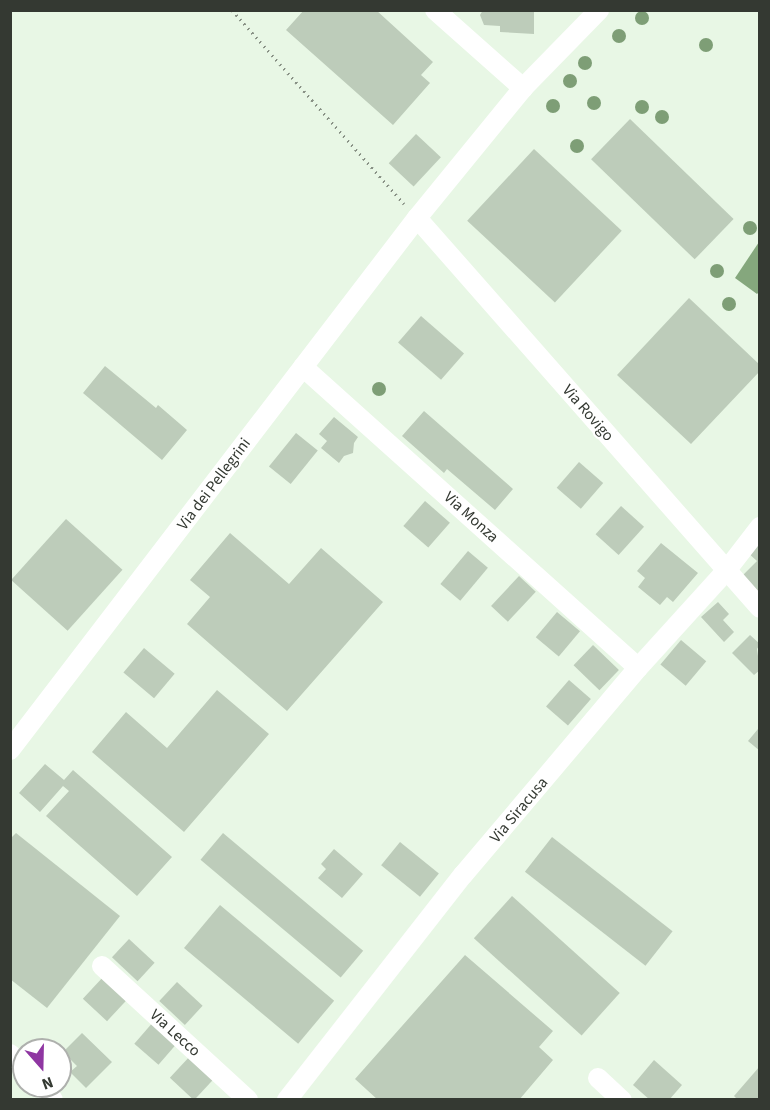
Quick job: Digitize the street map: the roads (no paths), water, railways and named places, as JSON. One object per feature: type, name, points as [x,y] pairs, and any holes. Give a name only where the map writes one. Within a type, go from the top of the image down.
[{"type":"street","points":[[435,10],[523,88]]},
{"type":"street","name":"Via dei Pellegrini","points":[[10,750],[417,219],[523,88],[599,10]]},
{"type":"street","name":"Via Rovigo","points":[[417,219],[759,608]]},
{"type":"street","name":"Via Monza","points":[[303,367],[638,668]]},
{"type":"street","name":"Via Siracusa","points":[[287,1100],[463,875],[638,668],[726,571],[759,527]]},
{"type":"street","name":"Via Lecco","points":[[102,966],[248,1100]]},
{"type":"street","points":[[598,1078],[622,1100]]}]
